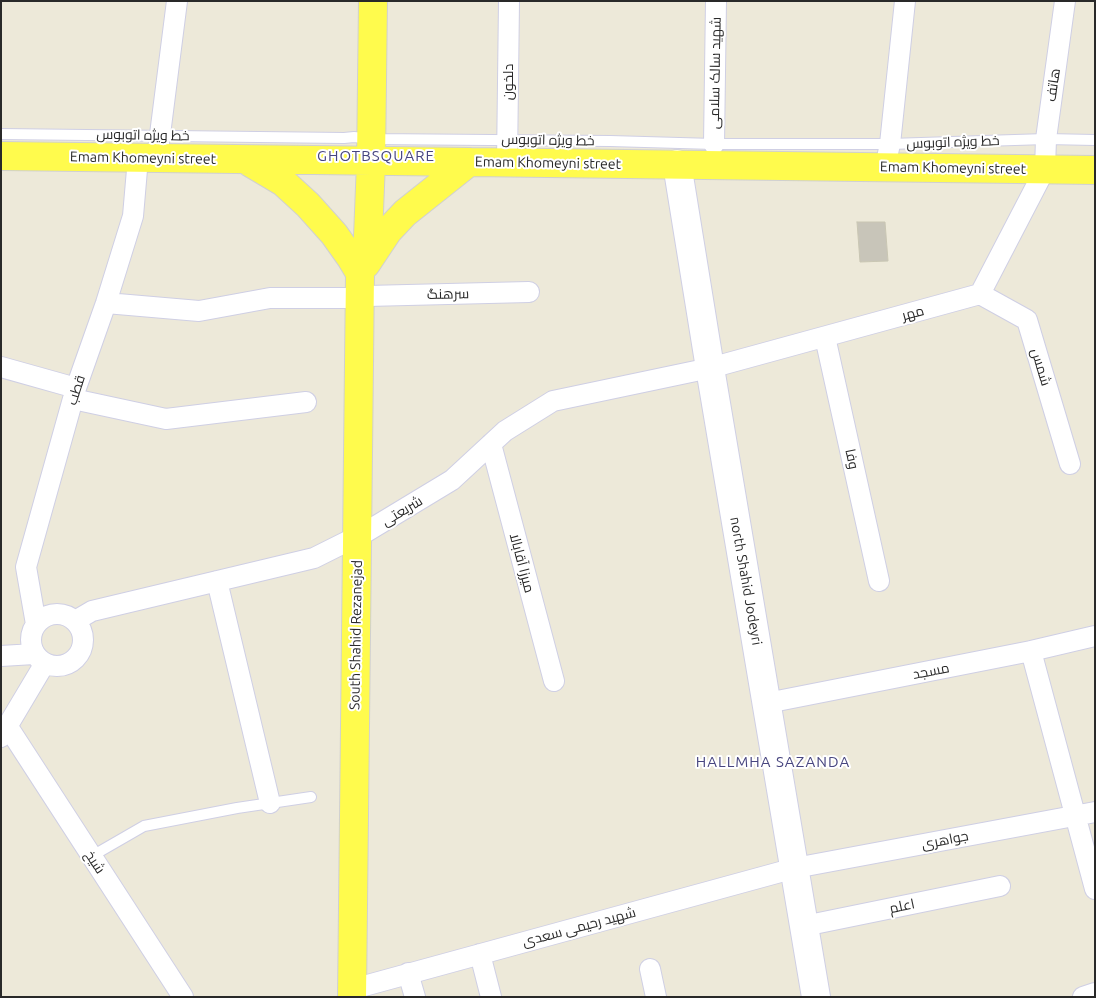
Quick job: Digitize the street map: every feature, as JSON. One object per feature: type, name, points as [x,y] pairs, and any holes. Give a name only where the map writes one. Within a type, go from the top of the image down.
[{"type":"main road","points":[[357,1],[362,149]]},
{"type":"main road","points":[[362,149],[373,1]]},
{"type":"main road","name":"Emam Khomeyni street","points":[[1,156],[152,150],[245,159],[362,149],[469,162],[677,164],[888,156],[1044,169],[1095,170]]},
{"type":"main road","name":"South Shahid Rezanejad","points":[[358,991],[362,149]]},
{"type":"main road","points":[[245,159],[283,182],[308,205],[334,234],[361,272],[388,231],[405,213],[469,162]]},
{"type":"main road","name":"north Shahid Jodeyri","points":[[677,164],[816,997]]},
{"type":"street","name":"قطب","points":[[36,624],[26,567],[74,393],[106,303],[152,150],[177,1]]},
{"type":"street","name":"دلخون","points":[[507,163],[509,1]]},
{"type":"street","name":"شهید سالک سلامی","points":[[714,144],[716,1]]},
{"type":"street","points":[[888,156],[905,1]]},
{"type":"street","name":"هاتف","points":[[1044,169],[1046,139],[1065,1]]},
{"type":"street","points":[[980,294],[1044,169]]},
{"type":"street","name":"سرهنگ","points":[[106,303],[199,310],[270,298],[350,298],[361,272],[529,292]]},
{"type":"street","name":"مهر","points":[[710,368],[980,294]]},
{"type":"street","name":"شمس","points":[[980,294],[1027,320],[1070,464]]},
{"type":"street","name":"وفا","points":[[825,337],[879,581]]},
{"type":"street","points":[[1,367],[74,393],[166,419],[306,402]]},
{"type":"street","name":"شریعتی","points":[[75,622],[92,611],[314,558],[366,532],[452,480],[505,431],[553,401],[710,368]]},
{"type":"street","name":"میرزا آقابالا","points":[[491,444],[554,682]]},
{"type":"street","points":[[217,581],[270,803]]},
{"type":"street","points":[[59,614],[75,622],[80,628],[82,636],[82,644],[76,657],[71,662],[58,666],[51,666],[40,659],[32,648],[32,631],[36,624],[43,618],[59,614]]},
{"type":"street","name":"مسجد","points":[[767,704],[1031,651],[1095,636]]},
{"type":"street","points":[[1031,651],[1085,813],[1095,889]]},
{"type":"street","points":[[1,656],[40,659]]},
{"type":"street","points":[[4,732],[40,659]]},
{"type":"street","name":"شیخ","points":[[4,732],[92,856],[183,997]]},
{"type":"street","name":"جواهری","points":[[795,868],[1085,813]]},
{"type":"street","name":"شهید رحیمی سعدی","points":[[358,991],[408,974],[795,868]]},
{"type":"street","name":"اعلم","points":[[804,926],[1000,886]]},
{"type":"street","points":[[480,954],[491,997]]},
{"type":"street","points":[[650,969],[656,997]]},
{"type":"street","points":[[408,974],[415,997]]},
{"type":"street","points":[[1083,997],[1095,994]]},
{"type":"lane","name":"خط ویژه اتوبوس","points":[[1,134],[152,150],[344,138],[362,149],[610,141],[714,144],[888,156],[1046,139],[1095,140]]},
{"type":"lane","points":[[92,856],[144,826],[311,797]]},
{"type":"building","points":[[857,222],[885,222],[888,261],[860,262]]},
{"type":"district","name":"GHOTBSQUARE","points":[[376,156]]},
{"type":"district","name":"HALLMHA SAZANDA","points":[[773,762]]}]
